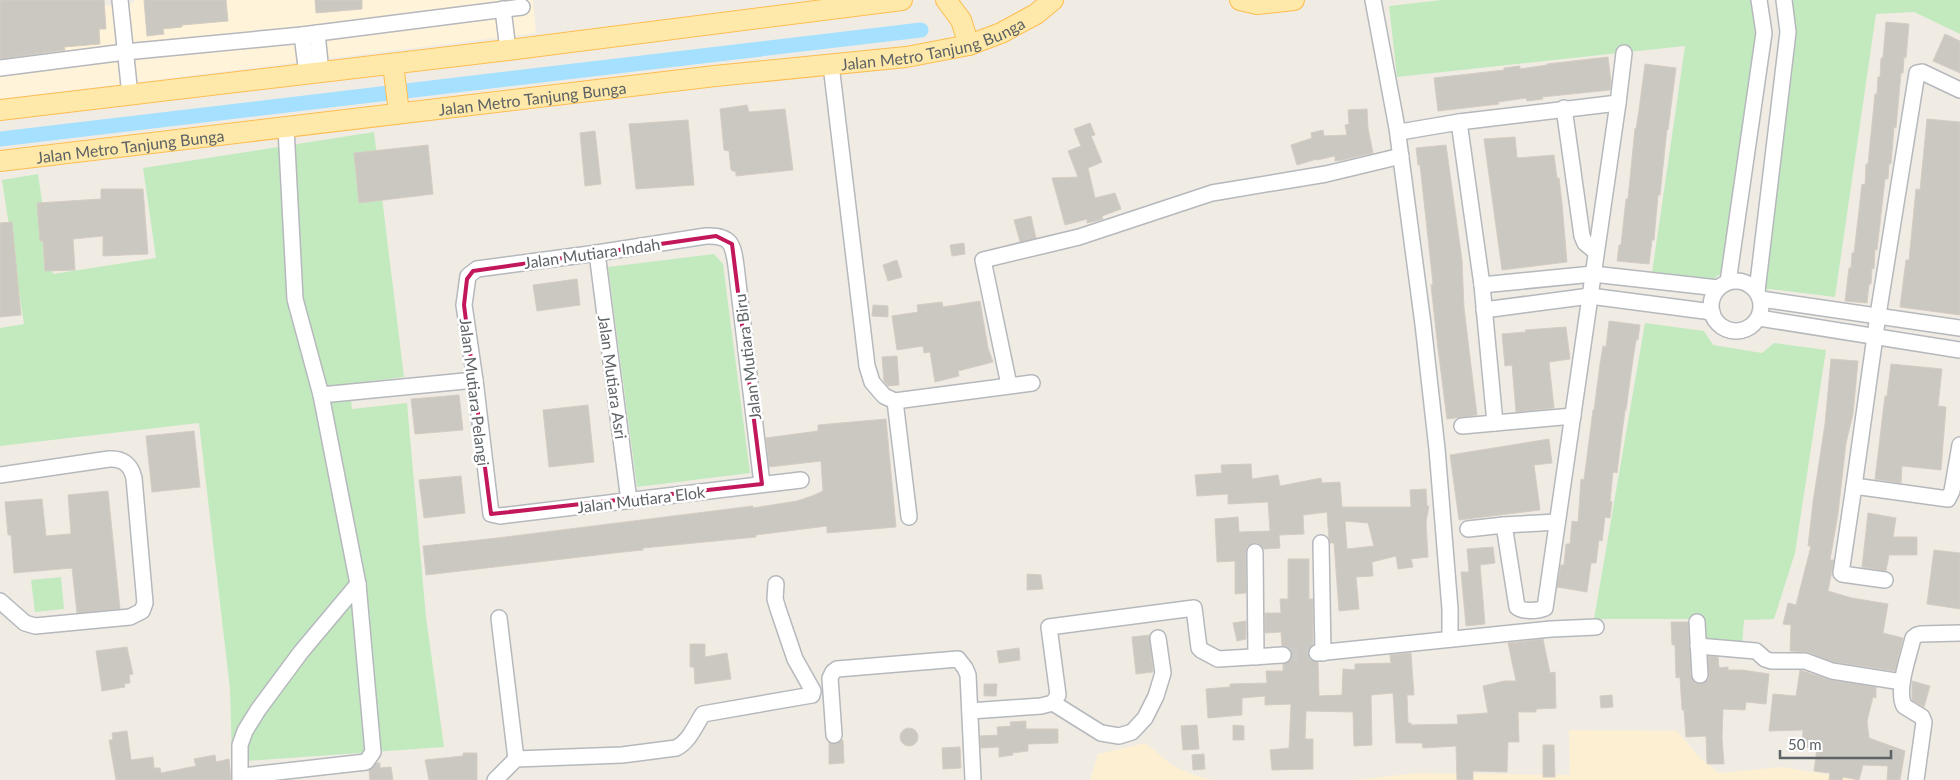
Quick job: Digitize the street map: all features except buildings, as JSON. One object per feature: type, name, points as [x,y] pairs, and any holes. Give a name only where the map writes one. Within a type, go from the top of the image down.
[{"type":"main road","points":[[0,110],[314,73],[394,69],[798,6],[902,0]]},
{"type":"main road","points":[[946,0],[961,20],[969,45]]},
{"type":"main road","name":"Jalan Metro Tanjung Bunga","points":[[0,161],[286,128],[398,107],[906,57],[969,45],[1001,33],[1036,14],[1053,0]]},
{"type":"main road","points":[[1240,0],[1257,4],[1294,0]]},
{"type":"main road","points":[[394,69],[398,107]]},
{"type":"street","points":[[120,0],[130,94]]},
{"type":"street","points":[[1373,0],[1401,156],[1423,324],[1436,440],[1447,570],[1450,639]]},
{"type":"street","points":[[1759,0],[1764,33],[1723,285],[1712,299],[1712,312],[1718,324],[1723,328],[1736,332],[1749,328],[1758,318],[1762,309],[1759,295],[1788,32],[1784,0]]},
{"type":"street","points":[[0,68],[125,52],[309,34],[522,7]]},
{"type":"street","points":[[503,9],[508,50]]},
{"type":"street","points":[[309,34],[314,73]]},
{"type":"street","points":[[1504,525],[1517,607],[1520,610],[1539,610],[1546,606],[1624,53]]},
{"type":"street","points":[[831,65],[867,366],[872,382],[884,396],[895,401],[1032,383]]},
{"type":"street","points":[[1885,580],[1844,575],[1841,573],[1878,315],[1917,73],[1922,72],[1960,90]]},
{"type":"street","points":[[1406,131],[1564,108],[1618,103]]},
{"type":"street","points":[[1564,108],[1582,236],[1586,243],[1596,252]]},
{"type":"street","points":[[1459,122],[1482,285],[1495,423]]},
{"type":"street","points":[[286,128],[295,299],[321,395],[358,584],[368,717],[373,752],[366,762],[251,775],[241,780],[240,745],[254,717],[301,652],[358,584]]},
{"type":"street","points":[[1009,385],[983,260],[1079,237],[1212,193],[1326,174],[1401,156]]},
{"type":"street","name":"Jalan Mutiara Indah","points":[[467,279],[477,269],[706,236],[721,237]]},
{"type":"street","name":"Jalan Mutiara Biru","points":[[721,237],[730,242],[734,250],[762,484]]},
{"type":"street","name":"Jalan Mutiara Asri","points":[[597,253],[630,501]]},
{"type":"street","points":[[1482,285],[1593,274],[1723,285],[1740,280],[1746,282],[1759,295],[1960,328]]},
{"type":"street","name":"Jalan Mutiara Pelangi","points":[[467,279],[464,305],[475,380],[488,504]]},
{"type":"street","points":[[1484,310],[1590,296],[1712,312]]},
{"type":"street","points":[[1758,318],[1960,350]]},
{"type":"street","points":[[321,395],[475,380]]},
{"type":"street","points":[[895,401],[909,517]]},
{"type":"street","points":[[1462,426],[1573,416]]},
{"type":"street","points":[[1854,486],[1948,499],[1952,491],[1960,445]]},
{"type":"street","points":[[0,475],[109,459],[125,462],[131,468],[134,478],[145,603],[142,611],[130,617],[35,626],[24,623],[0,601]]},
{"type":"street","name":"Jalan Mutiara Elok","points":[[488,504],[491,514],[497,516],[801,480]]},
{"type":"street","points":[[1468,528],[1557,522]]},
{"type":"street","points":[[1321,543],[1320,653],[1450,639],[1596,627]]},
{"type":"street","points":[[1255,552],[1256,657]]},
{"type":"street","points":[[495,780],[516,759],[622,755],[676,748],[683,745],[687,740],[703,714],[812,695],[813,691],[795,659],[778,610],[775,599],[776,584]]},
{"type":"street","points":[[970,711],[1041,706],[1053,702],[1058,695],[1049,627],[1194,608],[1200,649],[1218,658],[1283,655]]},
{"type":"street","points":[[499,618],[516,759]]},
{"type":"street","points":[[1697,622],[1700,675]]},
{"type":"street","points":[[1916,780],[1924,722],[1922,717],[1904,706],[1901,697],[1902,682],[1914,636],[1921,634],[1960,633]]},
{"type":"street","points":[[1053,702],[1101,733],[1119,736],[1132,732],[1145,718],[1156,696],[1163,673],[1158,638]]},
{"type":"street","points":[[1698,646],[1756,651],[1765,659],[1771,661],[1805,661],[1832,671],[1902,682]]},
{"type":"street","points":[[834,735],[830,678],[833,672],[838,669],[958,659],[968,675],[973,780]]},
{"type":"highlighted area","points":[[716,236],[732,244],[762,484],[491,514],[464,305],[467,279],[473,271]]},
{"type":"shaded area","points":[[134,0],[533,0],[536,33],[0,99],[0,16],[134,3]]},
{"type":"green space","points":[[1442,0],[1751,0],[1755,35],[1725,271],[1713,279],[1652,273],[1685,46],[1397,77],[1389,6]]},
{"type":"green space","points":[[1792,0],[1960,0],[1960,34],[1914,12],[1876,14],[1835,297],[1770,289],[1757,291],[1796,41]]},
{"type":"green space","points":[[374,132],[404,377],[349,384],[352,409],[407,403],[426,617],[444,747],[232,762],[230,689],[199,423],[0,446],[0,328],[24,324],[2,180],[38,174],[53,274],[156,258],[143,168]]},
{"type":"green space","points":[[714,254],[723,264],[750,473],[637,487],[608,267]]},
{"type":"green space","points":[[1645,323],[1704,331],[1713,345],[1762,353],[1774,343],[1826,350],[1795,553],[1774,619],[1744,620],[1742,646],[1703,639],[1701,619],[1594,619]]},
{"type":"green space","points":[[61,577],[64,609],[35,612],[31,580]]},
{"type":"sand","points":[[1569,730],[1677,731],[1700,758],[1719,773],[1782,767],[1858,780],[1355,780],[1418,773],[1570,775]]},
{"type":"sand","points":[[1146,743],[1173,766],[1212,780],[1090,780],[1098,754]]},
{"type":"waterway","points":[[0,139],[921,30]]},
{"type":"tunnel","points":[[1283,655],[1317,653]]}]
